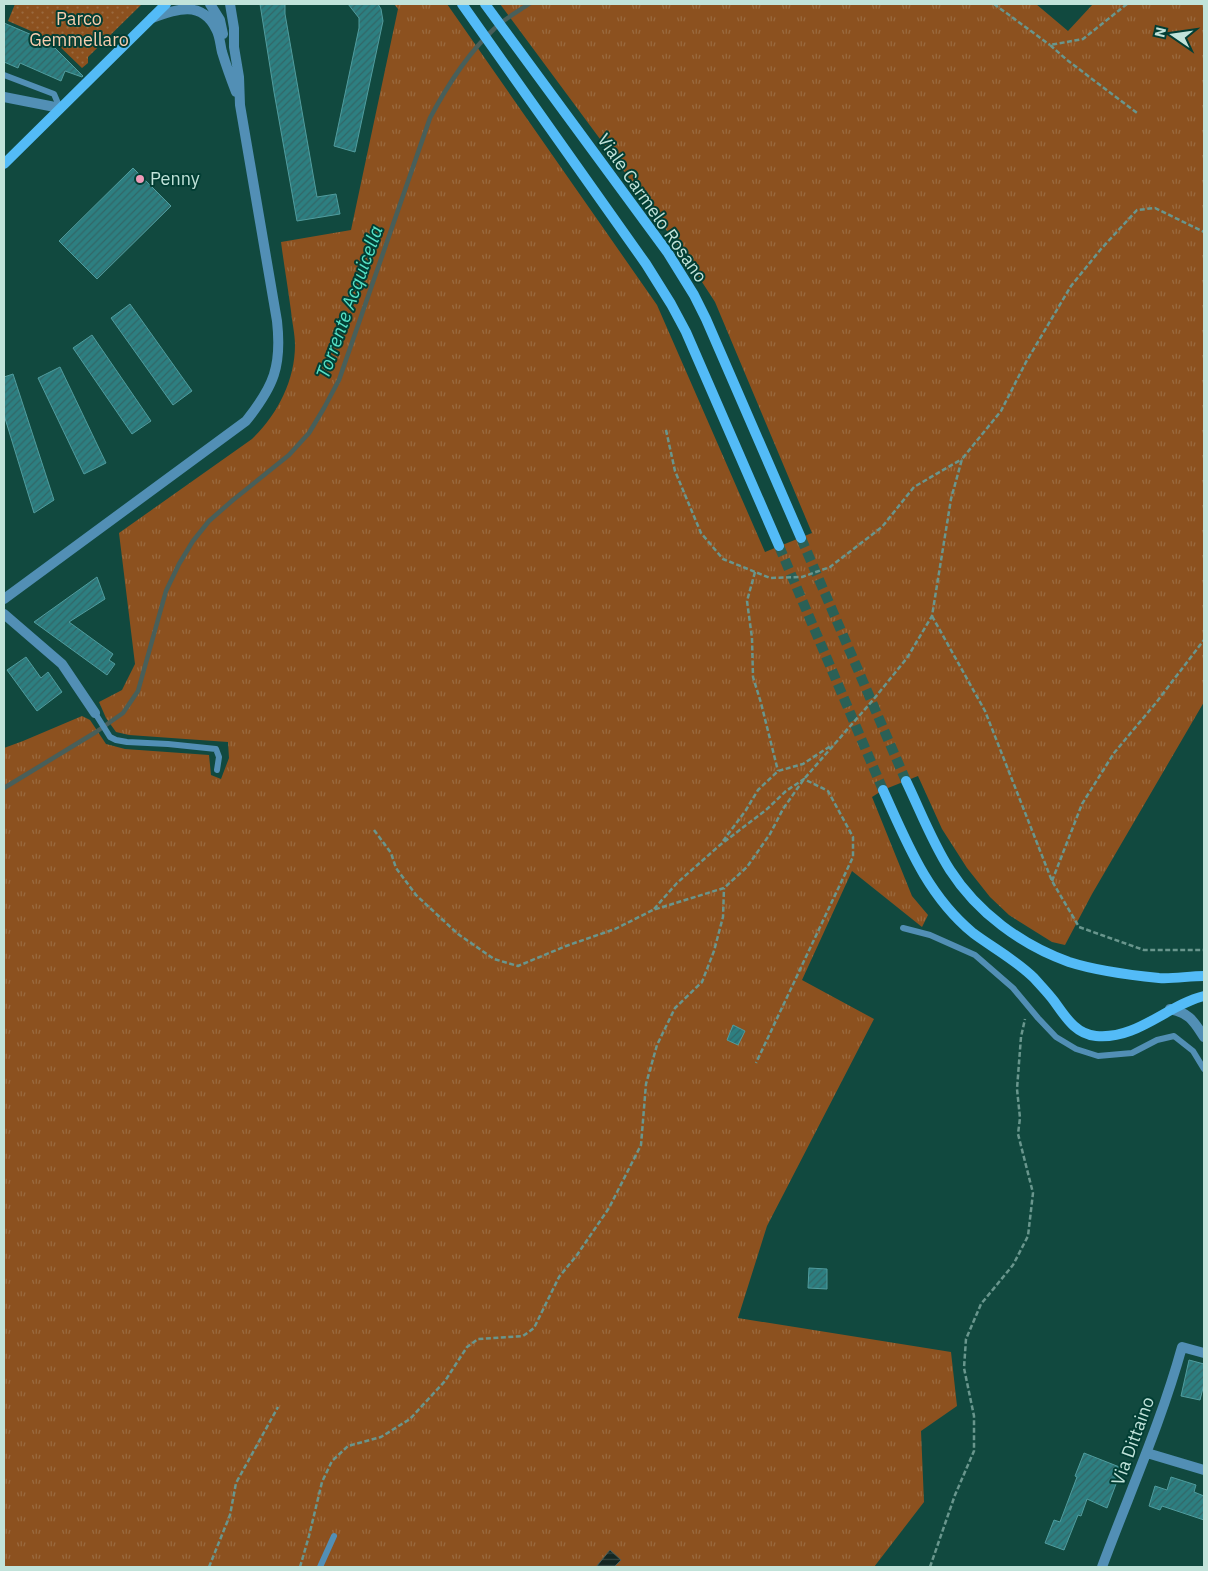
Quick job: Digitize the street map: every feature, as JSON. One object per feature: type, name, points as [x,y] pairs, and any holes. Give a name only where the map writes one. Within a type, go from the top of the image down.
[{"type":"main road","points":[[4,164],[166,4]]},
{"type":"main road","name":"Viale Carmelo Rosano","points":[[485,4],[668,253],[694,295],[801,538]]},
{"type":"main road","points":[[464,7],[646,264],[672,304],[690,341],[779,546]]},
{"type":"main road","points":[[906,781],[950,870],[978,904],[1012,933],[1053,956],[1093,969],[1160,978],[1204,976]]},
{"type":"main road","points":[[883,790],[918,866],[941,900],[973,932],[1030,975],[1053,999],[1078,1030],[1095,1036],[1121,1034],[1144,1025],[1191,999],[1204,996]]},
{"type":"street","points":[[210,4],[220,20],[231,78]]},
{"type":"street","points":[[4,599],[246,421],[262,401],[272,380],[278,362],[277,321],[240,105],[239,77],[234,47],[223,4]]},
{"type":"street","points":[[230,4],[234,28],[234,47]]},
{"type":"street","points":[[151,18],[184,8],[193,9],[208,17],[219,35],[222,52],[240,105]]},
{"type":"street","points":[[4,97],[60,108]]},
{"type":"street","points":[[4,614],[62,664],[95,713]]},
{"type":"street","points":[[1170,1009],[1185,1013],[1204,1037]]},
{"type":"street","name":"Via Dittaino","points":[[1102,1567],[1147,1453],[1182,1347],[1204,1353]]},
{"type":"street","points":[[1147,1453],[1204,1470]]},
{"type":"lane","points":[[4,75],[54,94],[60,108]]},
{"type":"lane","points":[[95,713],[110,737],[127,742],[216,749],[219,757],[217,770]]},
{"type":"lane","points":[[903,928],[930,935],[975,955],[1013,988],[1056,1037],[1076,1049],[1098,1056],[1132,1053],[1157,1040],[1174,1036],[1193,1051],[1204,1069]]},
{"type":"lane","points":[[320,1567],[334,1536]]},
{"type":"path","points":[[994,4],[1137,113]]},
{"type":"path","points":[[1050,45],[1083,39],[1127,4]]},
{"type":"path","points":[[374,830],[391,852],[396,868],[416,895],[458,934],[494,959],[518,966],[566,946],[615,929],[653,910],[724,888],[747,866],[770,834],[782,809],[804,779],[873,700],[906,658],[932,616],[951,499],[962,460],[1001,411],[1026,362],[1071,286],[1101,249],[1137,210],[1155,208],[1204,232]]},
{"type":"path","points":[[755,572],[748,601],[754,677],[778,771]]},
{"type":"path","points":[[932,616],[985,711],[1052,881],[1079,927],[1144,950],[1204,950]]},
{"type":"path","points":[[1052,881],[1082,804],[1114,753],[1155,704],[1204,640]]},
{"type":"path","points":[[720,845],[758,790],[778,771],[803,764],[835,743]]},
{"type":"path","points":[[653,910],[677,883],[720,845],[766,810],[786,791],[804,779]]},
{"type":"path","points":[[756,1063],[853,857],[852,837],[828,790],[804,779]]},
{"type":"path","points":[[300,1567],[322,1482],[332,1461],[348,1446],[381,1437],[410,1419],[445,1381],[467,1347],[478,1339],[523,1336],[534,1328],[559,1277],[577,1255],[608,1208],[641,1145],[646,1084],[656,1045],[675,1008],[702,982],[714,951],[723,917],[724,888]]},
{"type":"path","points":[[930,1567],[955,1495],[974,1451],[974,1416],[964,1368],[966,1339],[981,1304],[1013,1265],[1028,1236],[1033,1193],[1018,1134],[1020,1118],[1018,1080],[1020,1037],[1025,1020],[1022,1012]]},
{"type":"path","points":[[209,1567],[230,1515],[236,1483],[278,1407]]},
{"type":"green space","name":"Parco Gemmellaro","points":[[15,4],[142,4],[88,57],[88,63],[82,68],[54,41],[8,21]]},
{"type":"green space","points":[[394,4],[447,4],[657,305],[765,552],[812,533],[715,302],[640,193],[500,4],[1036,4],[1068,31],[1093,4],[1204,4],[1204,702],[1092,894],[1065,945],[1052,942],[1009,915],[990,897],[967,868],[942,829],[918,776],[883,790],[872,797],[912,896],[928,915],[922,927],[852,871],[802,980],[874,1019],[767,1226],[738,1318],[951,1352],[957,1406],[921,1431],[924,1502],[874,1567],[4,1567],[4,748],[82,716],[90,720],[106,744],[125,749],[209,755],[211,775],[221,779],[229,758],[228,742],[129,735],[116,732],[106,718],[99,702],[122,690],[135,664],[119,533],[252,439],[261,430],[283,397],[292,372],[295,345],[281,242],[351,230],[398,9]]},
{"type":"water","points":[[610,1550],[621,1560],[614,1567],[596,1567]]},
{"type":"building","points":[[260,4],[285,4],[285,14],[317,197],[336,194],[340,214],[297,221]]},
{"type":"building","points":[[348,4],[378,4],[383,21],[355,152],[334,146],[359,28],[359,18]]},
{"type":"building","points":[[4,23],[32,35],[31,37],[55,48],[83,76],[65,71],[61,81],[20,63],[18,68],[4,62]]},
{"type":"building","points":[[133,168],[171,206],[97,279],[59,241]]},
{"type":"building","points":[[130,304],[192,391],[173,405],[111,318]]},
{"type":"building","points":[[92,335],[151,421],[132,434],[73,348]]},
{"type":"building","points":[[60,367],[106,463],[84,474],[38,378]]},
{"type":"building","points":[[13,374],[54,500],[34,513],[4,415],[4,377]]},
{"type":"building","points":[[97,577],[105,599],[69,622],[113,654],[109,660],[115,664],[107,675],[34,622]]},
{"type":"building","points":[[26,657],[41,678],[48,672],[62,692],[37,711],[7,670]]},
{"type":"building","points":[[733,1025],[745,1031],[738,1045],[727,1040]]},
{"type":"building","points":[[809,1268],[827,1269],[827,1289],[808,1288]]},
{"type":"building","points":[[1189,1360],[1204,1364],[1204,1384],[1200,1400],[1181,1396]]},
{"type":"building","points":[[1084,1453],[1122,1468],[1107,1508],[1087,1499],[1081,1516],[1078,1515],[1064,1550],[1045,1543],[1054,1520],[1060,1522]]},
{"type":"building","points":[[1171,1477],[1196,1485],[1194,1492],[1204,1496],[1204,1520],[1162,1506],[1160,1510],[1149,1506],[1155,1486],[1167,1490]]},
{"type":"waterway","name":"Torrente Acquicella","points":[[4,788],[96,732],[123,713],[138,691],[166,591],[193,541],[209,521],[289,455],[309,433],[339,380],[430,118],[458,71],[475,49],[502,22],[529,4]]},
{"type":"tunnel","points":[[801,538],[906,781]]},
{"type":"tunnel","points":[[779,546],[883,790]]},
{"type":"place","name":"Penny","points":[[140,179]]}]
